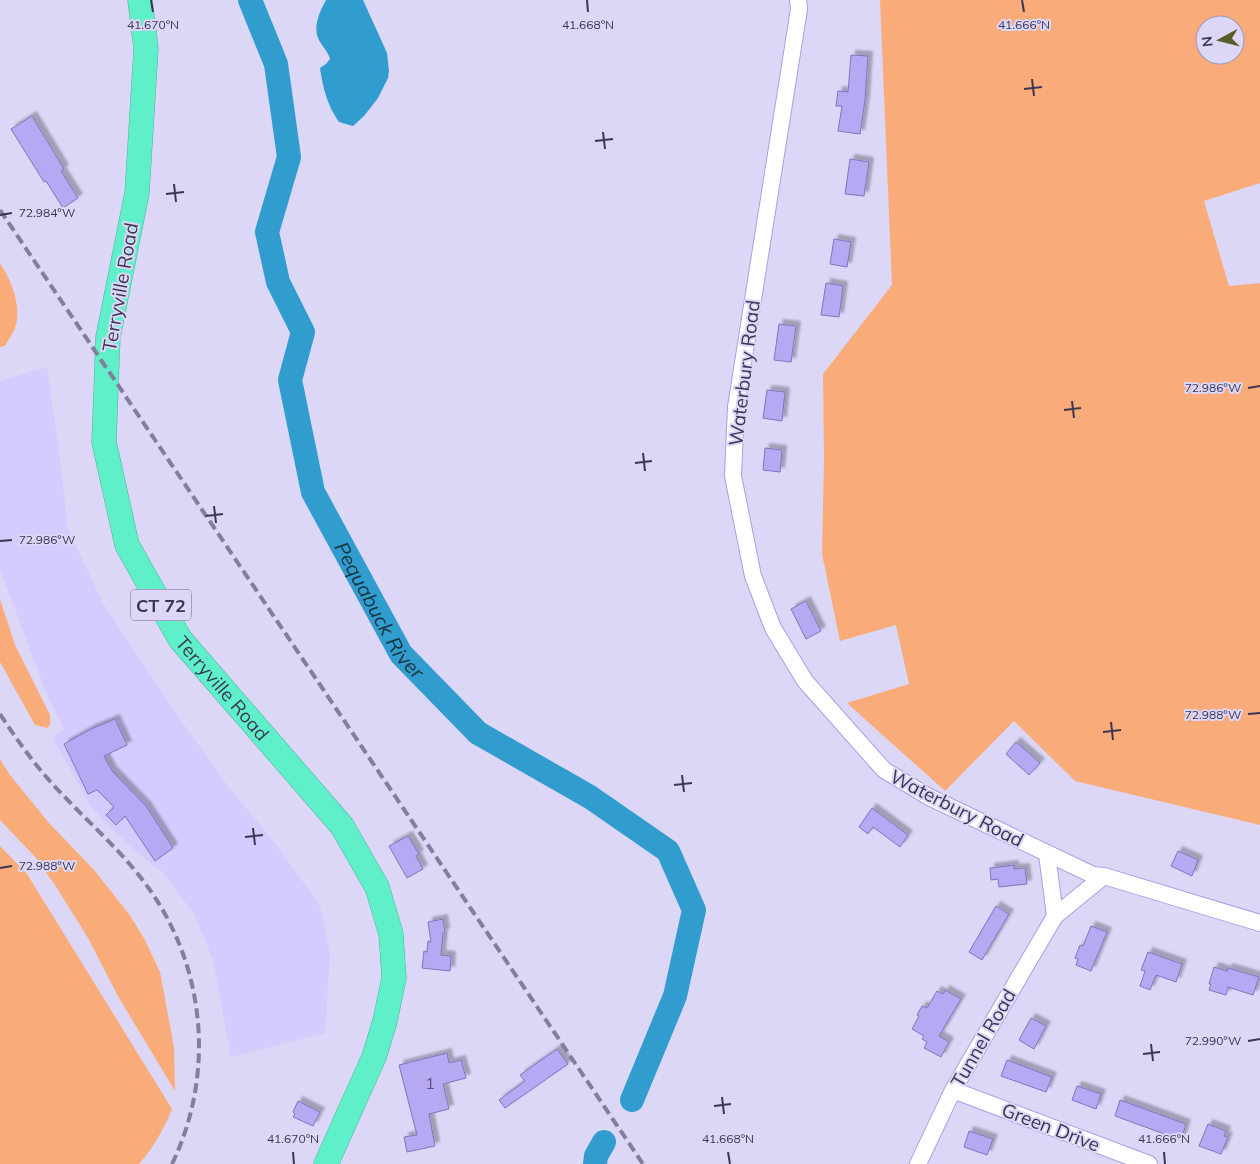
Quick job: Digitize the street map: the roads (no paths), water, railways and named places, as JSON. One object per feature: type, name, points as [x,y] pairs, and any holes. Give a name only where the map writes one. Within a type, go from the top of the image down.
[{"type":"highway","name":"Terryville Road","points":[[140,0],[146,49],[137,193],[108,337],[104,442],[127,545],[180,639],[342,826],[377,887],[391,934],[394,978],[386,1021],[374,1057],[326,1164]]},
{"type":"street","name":"Waterbury Road","points":[[798,0],[799,9],[736,407],[733,476],[753,576],[773,628],[805,681],[884,770],[929,798],[1098,876],[1260,922]]},
{"type":"street","points":[[1048,854],[1055,916]]},
{"type":"street","name":"Tunnel Road","points":[[918,1164],[953,1090],[1055,916],[1098,876]]},
{"type":"street","name":"Green Drive","points":[[953,1090],[1149,1164]]},
{"type":"water","points":[[326,0],[363,0],[387,53],[388,78],[378,98],[364,116],[353,126],[339,122],[335,116],[326,96],[320,68],[330,59],[320,42],[317,31],[319,15]]},
{"type":"waterway","name":"Pequabuck River","points":[[250,0],[276,64],[289,157],[267,232],[278,282],[303,332],[290,380],[313,492],[401,654],[478,733],[590,797],[668,851],[694,910],[675,996],[632,1100]]},
{"type":"waterway","name":"Pequabuck River","points":[[595,1164],[596,1156],[604,1142]]},
{"type":"railway","points":[[0,210],[643,1164]]},
{"type":"railway","points":[[0,714],[46,776],[141,878],[163,910],[179,944],[191,980],[197,1016],[199,1054],[195,1091],[186,1128],[172,1164]]}]
